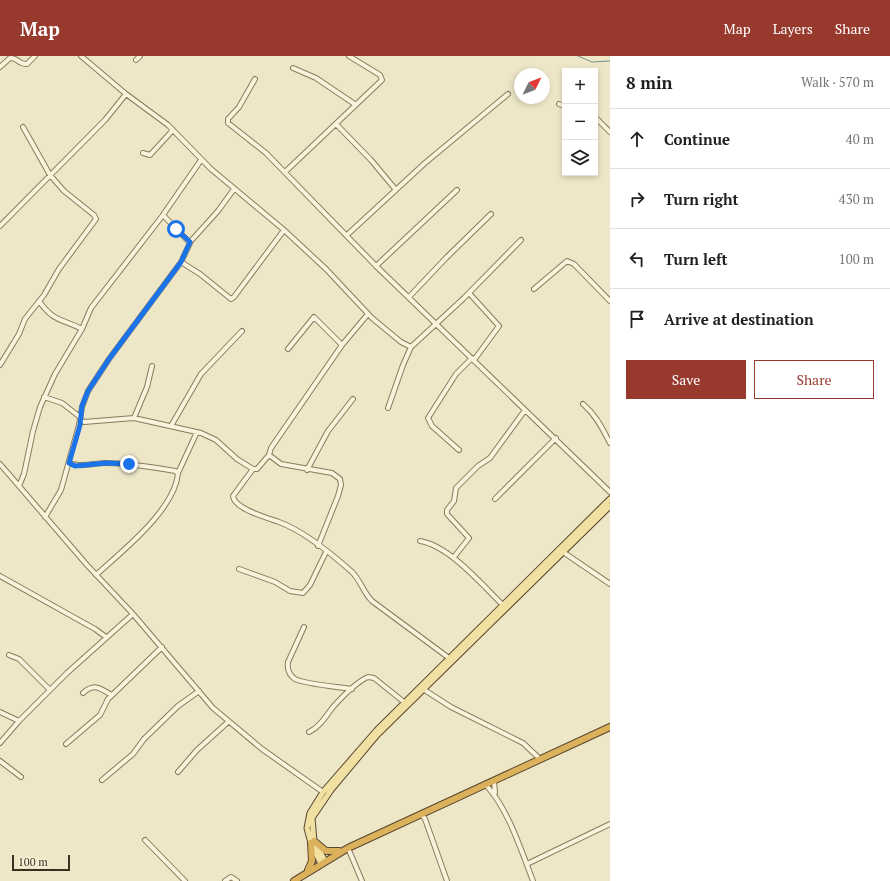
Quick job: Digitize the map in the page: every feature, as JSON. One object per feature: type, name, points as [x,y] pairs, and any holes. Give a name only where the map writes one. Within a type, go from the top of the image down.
[{"type":"highway","points":[[294,881],[348,848],[610,726]]},
{"type":"highway","points":[[312,842],[328,852],[348,848]]},
{"type":"highway","points":[[308,872],[312,861],[312,842]]},
{"type":"main road","points":[[312,842],[312,818],[331,790],[378,735],[559,553],[610,499]]},
{"type":"main road","points":[[323,862],[308,835],[308,820],[314,805],[323,792],[376,730],[404,702],[504,605],[610,506]]},
{"type":"street","points":[[0,67],[10,58],[14,58],[21,64],[27,64],[35,56]]},
{"type":"street","points":[[81,56],[126,94],[173,130],[201,160],[284,230],[326,269],[368,314],[401,342],[411,347]]},
{"type":"street","points":[[136,60],[140,56]]},
{"type":"street","points":[[285,172],[382,79],[380,75],[349,56]]},
{"type":"street","points":[[293,68],[316,78],[356,105]]},
{"type":"street","points":[[255,79],[239,107],[228,121],[231,125],[266,153],[376,266],[437,323],[610,492]]},
{"type":"street","points":[[0,226],[105,120],[126,94]]},
{"type":"street","points":[[347,235],[396,190],[508,94]]},
{"type":"street","points":[[598,121],[610,132]]},
{"type":"street","points":[[336,124],[371,160],[396,190]]},
{"type":"street","points":[[0,365],[19,334],[25,319],[39,301],[59,269],[96,219],[50,175],[23,127]]},
{"type":"street","points":[[143,153],[150,155],[173,130]]},
{"type":"street","points":[[19,486],[26,467],[33,431],[44,397],[58,367],[82,329],[92,306],[163,215],[201,160]]},
{"type":"street","points":[[45,517],[59,495],[69,463],[82,406],[88,391],[109,359],[181,262],[190,242],[218,211],[234,189]]},
{"type":"street","points":[[376,266],[457,190]]},
{"type":"street","points":[[409,297],[491,214]]},
{"type":"street","points":[[163,215],[190,242]]},
{"type":"street","points":[[181,262],[200,274],[230,299],[234,297],[284,230]]},
{"type":"street","points":[[388,408],[411,347],[469,293],[521,240]]},
{"type":"street","points":[[534,289],[567,261],[574,264],[610,300]]},
{"type":"street","points":[[459,450],[432,426],[428,418],[456,374],[473,359],[499,326],[469,293]]},
{"type":"street","points":[[39,301],[44,309],[52,316],[82,329]]},
{"type":"street","points":[[368,314],[342,345],[271,448],[269,455],[259,467],[253,469],[233,496],[234,500],[252,512],[296,530],[318,546],[358,577],[363,591],[372,602],[449,658]]},
{"type":"street","points":[[288,349],[314,317],[342,345]]},
{"type":"street","points":[[171,426],[201,374],[242,331]]},
{"type":"street","points":[[134,418],[147,387],[152,366]]},
{"type":"street","points":[[44,397],[62,403],[84,422],[134,418],[197,432],[216,440],[237,459],[253,469]]},
{"type":"street","points":[[307,470],[328,431],[353,399]]},
{"type":"street","points":[[583,404],[590,410],[604,428],[610,444]]},
{"type":"street","points":[[454,557],[469,538],[447,514],[447,510],[454,500],[456,488],[469,474],[490,458],[525,410]]},
{"type":"street","points":[[175,421],[176,427]]},
{"type":"street","points":[[96,575],[159,513],[170,495],[178,473],[197,432]]},
{"type":"street","points":[[495,499],[556,438]]},
{"type":"street","points":[[269,455],[281,464],[307,470],[332,473],[337,475],[341,481],[338,496],[318,546]]},
{"type":"street","points":[[69,463],[75,466],[106,463],[143,465],[175,471],[178,473]]},
{"type":"street","points":[[1,467],[228,722],[293,772],[323,792]]},
{"type":"street","points":[[420,541],[429,543],[454,557],[504,605]]},
{"type":"street","points":[[239,569],[275,582],[290,590],[303,593],[310,585],[326,552]]},
{"type":"street","points":[[559,553],[610,584]]},
{"type":"street","points":[[0,576],[95,629],[106,637]]},
{"type":"street","points":[[0,743],[19,721],[50,690],[106,637],[133,614]]},
{"type":"street","points":[[304,627],[288,662],[287,666],[290,674],[299,680],[352,689]]},
{"type":"street","points":[[66,744],[100,715],[105,704],[112,695],[162,647]]},
{"type":"street","points":[[9,655],[19,658],[50,690]]},
{"type":"street","points":[[309,732],[319,725],[336,705],[361,680],[370,676],[404,702]]},
{"type":"street","points":[[83,692],[90,687],[93,687],[112,695]]},
{"type":"street","points":[[423,689],[451,707],[523,744],[540,759]]},
{"type":"street","points":[[102,780],[133,754],[144,739],[178,706],[199,691]]},
{"type":"street","points":[[0,712],[19,721]]},
{"type":"street","points":[[178,772],[197,750],[228,722]]},
{"type":"street","points":[[0,761],[21,778]]},
{"type":"street","points":[[494,780],[495,794]]},
{"type":"street","points":[[485,784],[495,794],[527,864],[533,881]]},
{"type":"street","points":[[421,814],[425,819],[447,881]]},
{"type":"street","points":[[527,864],[610,824]]},
{"type":"street","points":[[145,840],[185,881]]},
{"type":"street","points":[[348,848],[362,881]]},
{"type":"street","points":[[225,881],[231,877],[237,881]]},
{"type":"waterway","points":[[578,56],[592,62],[610,61]]},
{"type":"route","points":[[129,464],[106,463],[75,466],[69,463],[74,441],[80,425],[82,406],[88,391],[106,366],[109,359],[181,262],[189,247],[190,242],[176,229]]}]
